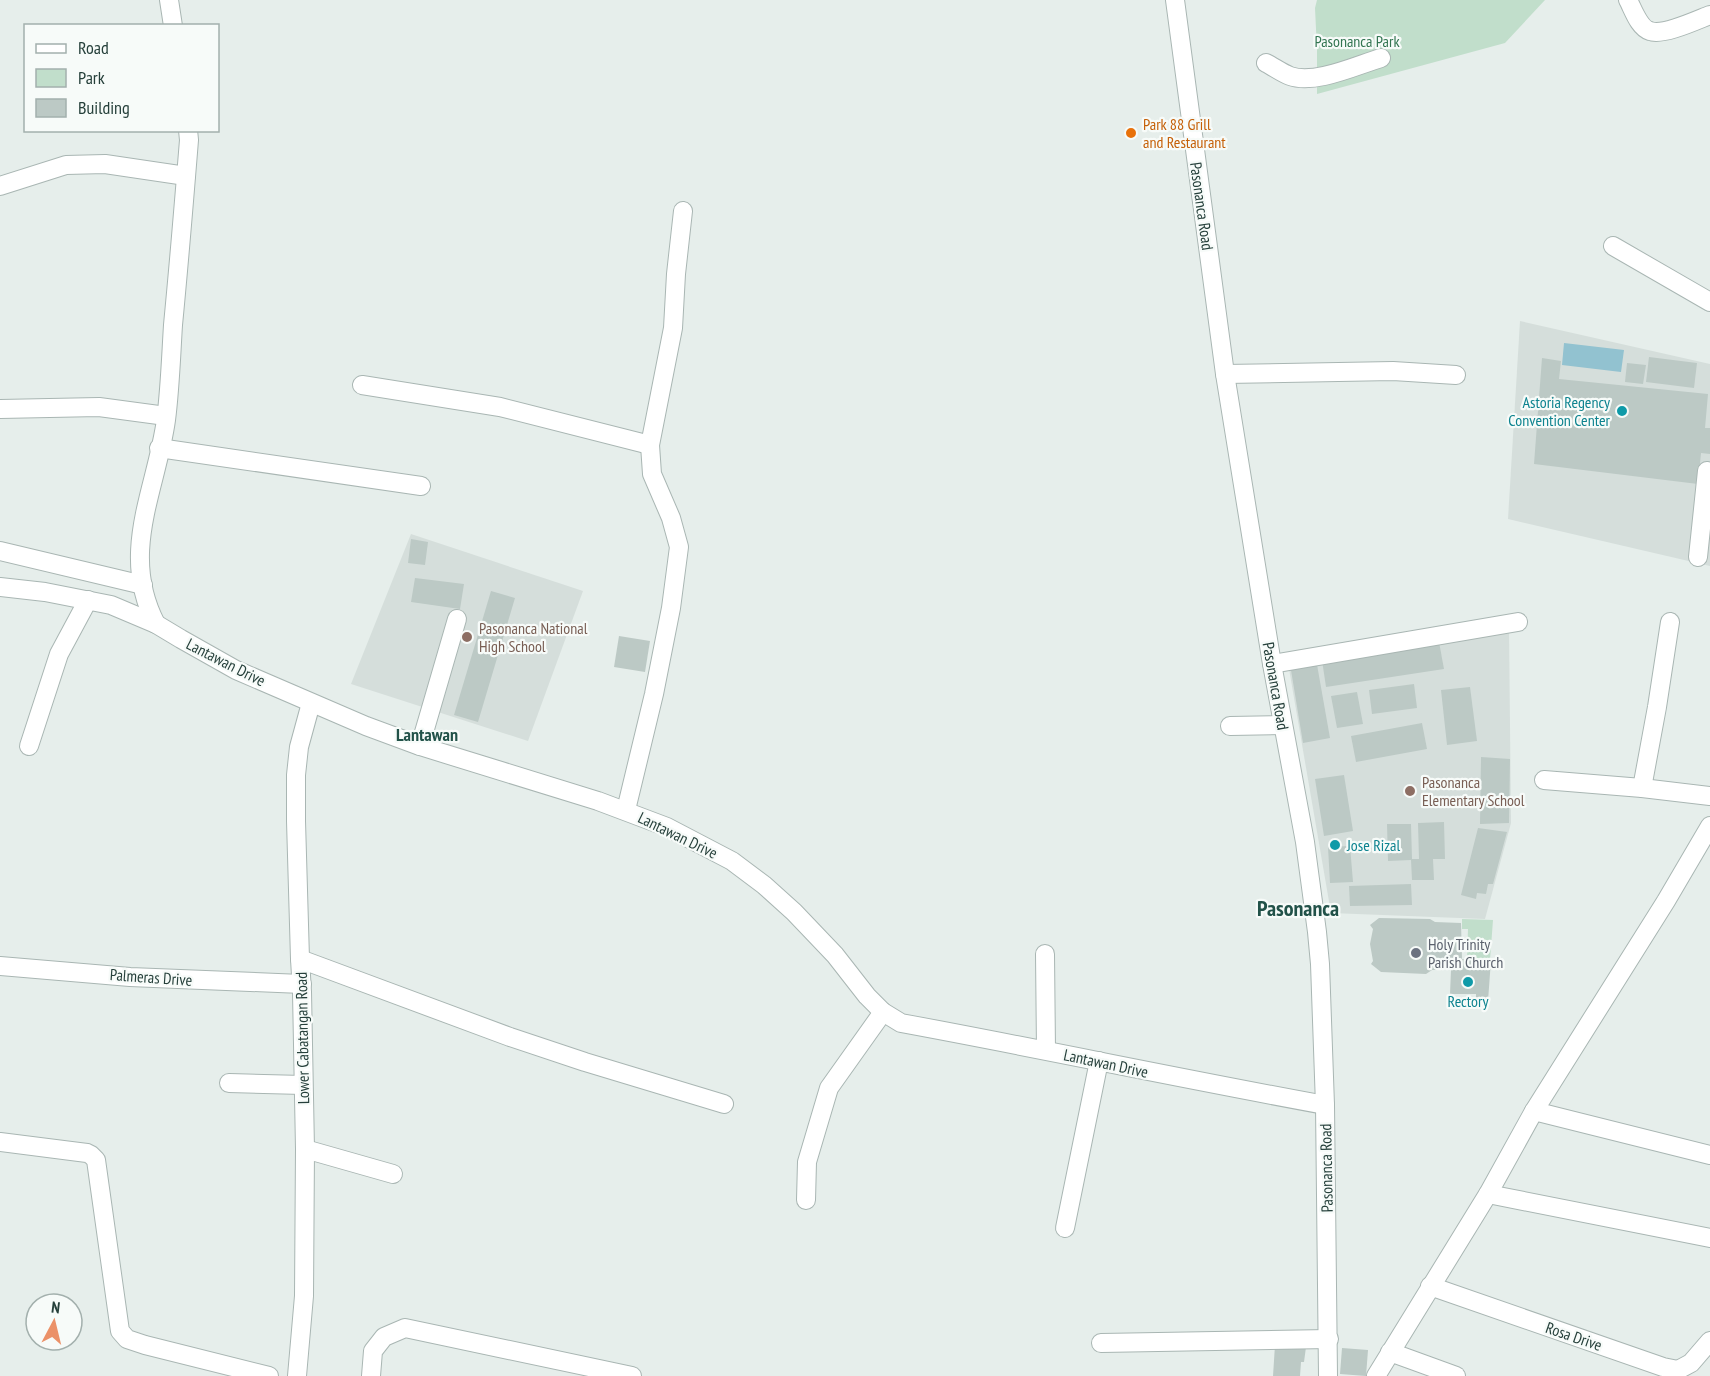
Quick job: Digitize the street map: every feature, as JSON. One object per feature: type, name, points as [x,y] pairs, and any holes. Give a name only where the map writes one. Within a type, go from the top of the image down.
[{"type":"street","points":[[169,0],[173,24]]},
{"type":"street","name":"Pasonanca Road","points":[[1175,0],[1225,374],[1272,664],[1305,842],[1317,932],[1325,1105],[1328,1376]]},
{"type":"street","points":[[1628,0],[1641,24],[1650,31],[1661,31],[1706,10]]},
{"type":"street","points":[[1641,24],[1646,0]]},
{"type":"street","points":[[1266,63],[1292,77],[1307,78],[1326,76],[1381,57]]},
{"type":"street","points":[[156,624],[147,605],[140,566],[142,527],[166,416],[188,132]]},
{"type":"street","points":[[0,186],[66,165],[105,164],[186,176]]},
{"type":"street","points":[[626,810],[654,694],[671,608],[679,547],[671,518],[652,474],[650,445],[673,328],[683,212]]},
{"type":"street","points":[[1613,246],[1710,302]]},
{"type":"street","points":[[1225,374],[1393,371],[1456,375]]},
{"type":"street","points":[[362,385],[500,407],[650,445]]},
{"type":"street","points":[[0,409],[99,407],[166,416]]},
{"type":"street","points":[[159,448],[421,486]]},
{"type":"street","points":[[1698,557],[1707,471]]},
{"type":"street","points":[[0,552],[143,585]]},
{"type":"street","name":"Lantawan Drive","points":[[0,587],[45,592],[111,605],[156,624],[236,670],[366,726],[420,746],[626,810],[677,831],[732,861],[764,885],[836,955],[867,996],[883,1012],[901,1023],[1325,1105]]},
{"type":"street","points":[[29,746],[59,654],[88,600]]},
{"type":"street","points":[[420,746],[456,619]]},
{"type":"street","points":[[1272,664],[1518,622]]},
{"type":"street","points":[[1642,788],[1670,622]]},
{"type":"street","name":"Lower Cabatangan Road","points":[[297,1376],[304,1296],[305,1149],[296,775],[299,747],[312,703]]},
{"type":"street","points":[[1230,726],[1283,725]]},
{"type":"street","points":[[1544,780],[1710,796]]},
{"type":"street","points":[[1376,1376],[1488,1194],[1534,1111],[1666,901],[1710,826]]},
{"type":"street","points":[[1046,954],[1046,1050]]},
{"type":"street","points":[[300,959],[542,1048],[724,1104]]},
{"type":"street","name":"Palmeras Drive","points":[[0,966],[130,977],[302,984]]},
{"type":"street","points":[[806,1200],[807,1161],[829,1088],[883,1012]]},
{"type":"street","points":[[1065,1228],[1099,1061]]},
{"type":"street","points":[[229,1083],[303,1085]]},
{"type":"street","points":[[1534,1111],[1710,1155]]},
{"type":"street","points":[[0,1142],[87,1153],[96,1160],[120,1331],[127,1339],[145,1346],[269,1376]]},
{"type":"street","points":[[305,1149],[393,1174]]},
{"type":"street","points":[[1488,1194],[1710,1238]]},
{"type":"street","name":"Rosa Drive","points":[[1430,1286],[1663,1367],[1678,1370],[1691,1363],[1710,1341]]},
{"type":"street","points":[[371,1376],[373,1351],[384,1337],[405,1328],[611,1374],[632,1376]]},
{"type":"street","points":[[1101,1343],[1329,1339]]},
{"type":"street","points":[[1390,1352],[1456,1376]]},
{"type":"shaded area","points":[[1520,321],[1710,364],[1710,566],[1508,519]]},
{"type":"shaded area","name":"Pasonanca National High School","points":[[411,534],[583,591],[528,741],[351,684]]},
{"type":"shaded area","name":"Pasonanca Elementary School","points":[[1509,628],[1511,823],[1485,919],[1331,913],[1288,663]]},
{"type":"green space","name":"Pasonanca Park","points":[[1317,0],[1545,0],[1505,43],[1317,94],[1315,8]]},
{"type":"green space","points":[[1462,919],[1493,920],[1490,960],[1467,958],[1468,929],[1462,929]]},
{"type":"water","points":[[1564,343],[1624,350],[1621,372],[1562,365]]},
{"type":"building","points":[[1649,357],[1697,363],[1694,388],[1646,382]]},
{"type":"building","name":"Astoria Regency Convention Center","points":[[1542,358],[1561,361],[1559,379],[1708,394],[1705,428],[1710,428],[1710,454],[1701,453],[1698,484],[1534,464]]},
{"type":"building","points":[[1627,363],[1646,365],[1643,384],[1625,382]]},
{"type":"building","points":[[411,539],[428,542],[425,565],[408,563]]},
{"type":"building","points":[[415,578],[464,584],[460,609],[411,602]]},
{"type":"building","points":[[491,591],[515,598],[478,722],[454,715]]},
{"type":"building","points":[[619,636],[650,641],[645,672],[614,667]]},
{"type":"building","points":[[1439,642],[1444,669],[1326,687],[1322,660]]},
{"type":"building","points":[[1316,659],[1330,738],[1303,743],[1290,664]]},
{"type":"building","points":[[1414,684],[1417,708],[1372,714],[1369,690]]},
{"type":"building","points":[[1470,687],[1477,741],[1447,745],[1441,690]]},
{"type":"building","points":[[1357,692],[1363,724],[1337,728],[1331,696]]},
{"type":"building","points":[[1422,723],[1427,749],[1356,762],[1351,736]]},
{"type":"building","points":[[1481,757],[1510,759],[1509,823],[1480,824]]},
{"type":"building","points":[[1344,775],[1353,831],[1324,836],[1315,779]]},
{"type":"building","points":[[1444,822],[1445,859],[1433,859],[1434,880],[1412,880],[1411,860],[1388,861],[1387,824],[1411,824],[1412,859],[1419,859],[1418,823]]},
{"type":"building","points":[[1478,828],[1507,832],[1493,884],[1488,884],[1486,894],[1477,893],[1476,899],[1461,895]]},
{"type":"building","points":[[1350,846],[1353,882],[1330,883],[1328,847]]},
{"type":"building","points":[[1411,884],[1412,905],[1350,906],[1349,886]]},
{"type":"building","name":"Holy Trinity Parish Church","points":[[1379,918],[1430,919],[1435,922],[1461,923],[1462,959],[1491,960],[1488,1001],[1476,1001],[1476,994],[1450,994],[1451,970],[1432,970],[1426,974],[1381,972],[1371,964],[1373,961],[1370,944],[1373,929],[1370,925]]},
{"type":"building","points":[[1275,1345],[1306,1347],[1304,1362],[1301,1362],[1300,1376],[1273,1376]]},
{"type":"building","points":[[1342,1348],[1368,1350],[1366,1376],[1340,1374]]},
{"type":"place","name":"Park 88 Grill and Restaurant","points":[[1131,133]]},
{"type":"place","name":"Astoria Regency Convention Center","points":[[1622,411]]},
{"type":"place","name":"Pasonanca National High School","points":[[467,637]]},
{"type":"place","name":"Pasonanca Elementary School","points":[[1410,791]]},
{"type":"place","name":"Jose Rizal","points":[[1335,845]]},
{"type":"place","name":"Holy Trinity Parish Church","points":[[1416,953]]},
{"type":"place","name":"Rectory","points":[[1468,982]]},
{"type":"district","name":"Lantawan","points":[[427,734]]},
{"type":"district","name":"Pasonanca","points":[[1298,908]]}]
